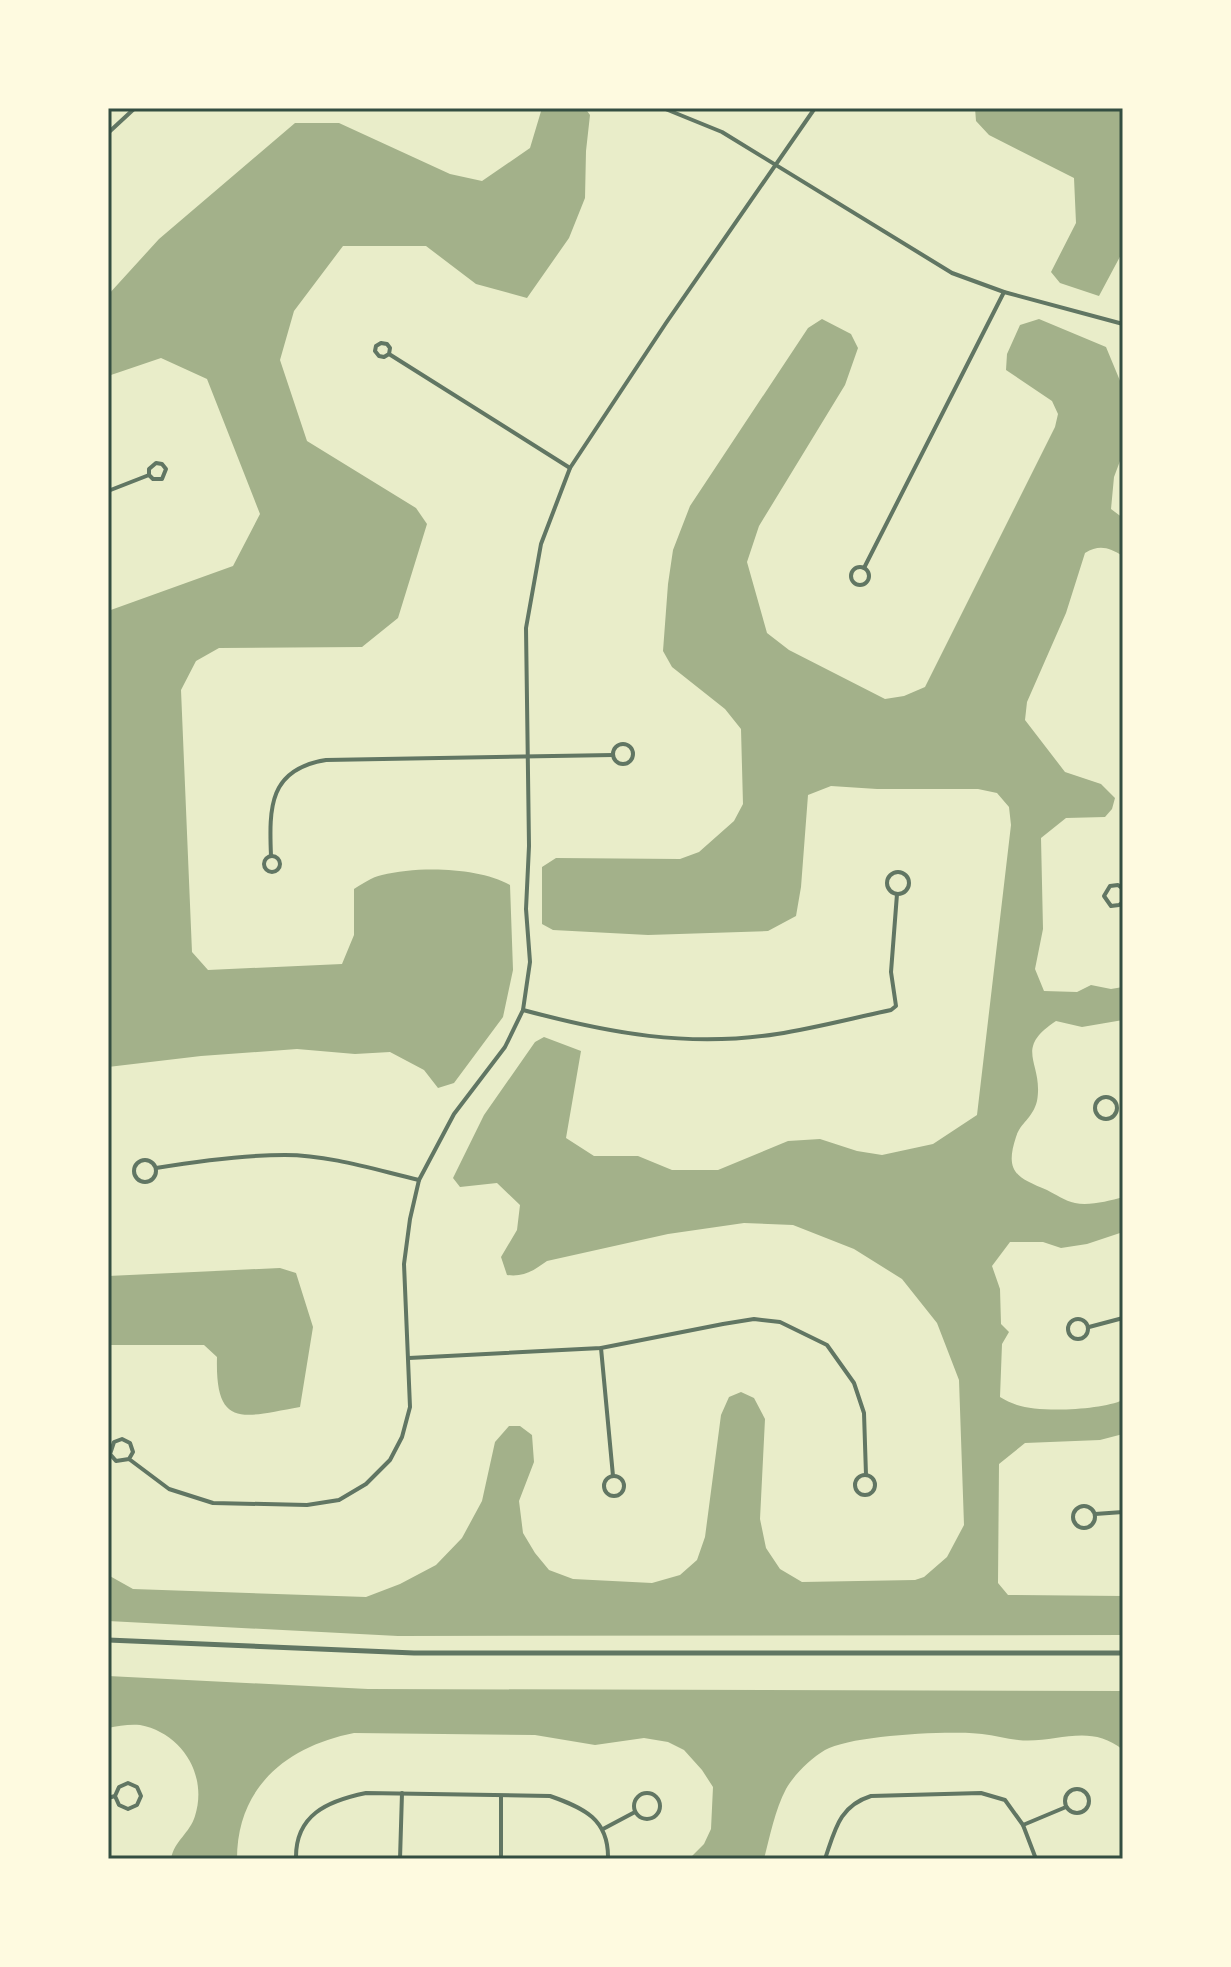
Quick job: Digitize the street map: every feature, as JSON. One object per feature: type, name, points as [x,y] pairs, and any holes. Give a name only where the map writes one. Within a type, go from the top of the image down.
[{"type":"street","points":[[108,133],[135,108]]},
{"type":"street","points":[[663,108],[722,132],[952,273],[1004,292],[1123,324]]},
{"type":"street","points":[[129,1459],[169,1489],[213,1503],[307,1505],[339,1500],[366,1484],[390,1460],[402,1437],[410,1407],[404,1264],[419,1180],[454,1114],[505,1047],[523,1010],[530,962],[526,909],[529,846],[526,628],[541,544],[570,468],[815,108]]},
{"type":"street","points":[[864,568],[1004,292]]},
{"type":"street","points":[[389,354],[570,468]]},
{"type":"street","points":[[153,464],[162,464],[166,469],[162,479],[156,480],[149,475],[153,464]]},
{"type":"street","points":[[108,491],[149,475]]},
{"type":"street","points":[[864,568],[869,573],[868,580],[856,584],[852,572],[864,568]]},
{"type":"street","points":[[1123,674],[1123,698]]},
{"type":"street","points":[[621,745],[628,746],[633,754],[631,761],[625,764],[618,763],[613,755],[615,748],[621,745]]},
{"type":"street","points":[[271,856],[269,818],[273,800],[279,785],[289,773],[307,763],[326,760],[613,755]]},
{"type":"street","points":[[899,871],[908,877],[909,884],[907,891],[897,894],[888,889],[886,882],[889,875],[899,871]]},
{"type":"street","points":[[1123,889],[1118,885],[1110,886],[1104,896],[1111,906],[1123,902]]},
{"type":"street","points":[[523,1010],[617,1033],[699,1039],[776,1034],[891,1010],[896,1006],[891,961],[897,894]]},
{"type":"street","points":[[1107,1097],[1120,1108],[1114,1116],[1106,1119],[1098,1116],[1095,1108],[1099,1100],[1107,1097]]},
{"type":"street","points":[[156,1168],[288,1155],[351,1163],[419,1180]]},
{"type":"street","points":[[142,1161],[150,1162],[156,1168],[155,1176],[148,1182],[140,1181],[134,1175],[135,1166],[142,1161]]},
{"type":"street","points":[[1089,1327],[1123,1318]]},
{"type":"street","points":[[409,1358],[601,1348],[754,1319],[780,1322],[827,1345],[854,1383],[864,1413],[866,1475]]},
{"type":"street","points":[[1076,1319],[1084,1320],[1089,1327],[1087,1335],[1080,1340],[1072,1338],[1068,1331],[1069,1323],[1076,1319]]},
{"type":"street","points":[[601,1348],[613,1476]]},
{"type":"street","points":[[122,1439],[130,1443],[133,1452],[129,1459],[120,1462],[112,1458],[110,1450],[114,1442],[122,1439]]},
{"type":"street","points":[[866,1475],[873,1478],[875,1485],[872,1492],[865,1495],[858,1492],[855,1485],[859,1478],[866,1475]]},
{"type":"street","points":[[613,1476],[621,1478],[624,1485],[621,1493],[614,1496],[607,1493],[603,1486],[606,1479],[613,1476]]},
{"type":"street","points":[[1081,1506],[1090,1507],[1095,1514],[1093,1522],[1086,1527],[1078,1526],[1073,1519],[1075,1511],[1081,1506]]},
{"type":"street","points":[[1095,1514],[1123,1512]]},
{"type":"street","points":[[108,1640],[414,1653],[1123,1653]]},
{"type":"street","points":[[128,1783],[137,1787],[141,1796],[137,1805],[128,1809],[119,1805],[115,1796],[119,1787],[128,1783]]},
{"type":"street","points":[[1082,1789],[1088,1795],[1088,1806],[1083,1811],[1071,1812],[1066,1807],[1065,1796],[1071,1790],[1082,1789]]},
{"type":"street","points":[[296,1859],[296,1842],[304,1825],[321,1808],[336,1799],[366,1793],[550,1796],[579,1806],[603,1829],[608,1841],[608,1859]]},
{"type":"street","points":[[400,1859],[402,1793]]},
{"type":"street","points":[[825,1859],[849,1806],[871,1796],[981,1793],[1005,1800],[1023,1825],[1036,1859]]},
{"type":"street","points":[[640,1794],[652,1794],[658,1799],[659,1811],[653,1817],[645,1819],[635,1812],[635,1800],[640,1794]]},
{"type":"street","points":[[108,1798],[115,1796]]},
{"type":"street","points":[[501,1796],[501,1859]]},
{"type":"street","points":[[1023,1825],[1066,1807]]},
{"type":"street","points":[[603,1829],[635,1812]]},
{"type":"shaded area","points":[[542,108],[585,108],[590,115],[585,198],[569,238],[527,298],[476,284],[426,246],[343,246],[294,311],[280,360],[307,441],[416,508],[427,524],[398,618],[362,647],[219,648],[196,661],[181,690],[192,952],[208,970],[342,964],[354,935],[354,889],[375,877],[397,872],[430,869],[465,872],[510,885],[513,970],[503,1017],[454,1083],[438,1088],[424,1070],[390,1052],[355,1054],[297,1049],[108,1067],[108,611],[233,566],[260,514],[207,379],[161,358],[108,376],[108,295],[159,239],[295,123],[339,123],[450,174],[482,181],[530,148]]},
{"type":"shaded area","points":[[975,108],[1123,108],[1123,251],[1099,296],[1060,283],[1051,272],[1076,223],[1074,178],[989,135],[976,121]]},
{"type":"shaded area","points":[[822,319],[851,334],[858,348],[845,385],[759,526],[747,562],[767,633],[789,650],[885,699],[904,696],[925,687],[1055,427],[1058,414],[1052,401],[1006,370],[1007,354],[1020,325],[1039,319],[1106,347],[1123,388],[1123,453],[1114,477],[1111,509],[1123,518],[1123,556],[1104,548],[1085,553],[1066,613],[1027,702],[1025,720],[1065,772],[1101,784],[1115,798],[1112,809],[1105,817],[1066,818],[1041,838],[1043,929],[1035,969],[1044,991],[1077,992],[1091,985],[1111,989],[1123,987],[1123,1020],[1082,1027],[1056,1021],[1035,1040],[1032,1049],[1037,1101],[1018,1132],[1012,1159],[1021,1177],[1071,1202],[1093,1203],[1123,1197],[1123,1232],[1087,1244],[1061,1248],[1043,1242],[1010,1242],[992,1266],[1000,1289],[1001,1324],[1009,1332],[1002,1344],[1000,1397],[1027,1407],[1055,1410],[1100,1406],[1123,1400],[1123,1434],[1100,1440],[1025,1443],[999,1464],[998,1583],[1008,1595],[1123,1596],[1123,1635],[398,1636],[108,1621],[108,1575],[133,1589],[366,1597],[400,1584],[436,1565],[462,1538],[482,1501],[495,1442],[509,1426],[520,1426],[532,1435],[534,1462],[519,1501],[523,1533],[549,1570],[573,1579],[652,1583],[680,1575],[697,1560],[705,1537],[721,1415],[729,1397],[741,1392],[754,1398],[765,1419],[760,1519],[766,1548],[780,1569],[802,1582],[915,1580],[924,1577],[947,1557],[964,1525],[959,1380],[937,1323],[902,1279],[854,1249],[793,1225],[744,1223],[668,1234],[547,1261],[528,1272],[507,1275],[501,1257],[517,1230],[520,1205],[497,1183],[460,1187],[453,1178],[484,1115],[535,1042],[544,1037],[581,1051],[566,1138],[594,1156],[638,1156],[672,1170],[718,1170],[788,1141],[820,1139],[882,1155],[933,1144],[977,1115],[1011,825],[1009,807],[997,793],[978,789],[831,786],[808,795],[796,916],[768,931],[648,935],[553,930],[542,924],[542,867],[556,858],[680,859],[699,852],[734,821],[743,804],[741,729],[725,709],[672,667],[663,651],[673,550],[690,506],[808,328]]},
{"type":"shaded area","points":[[280,1268],[296,1273],[313,1327],[300,1407],[248,1415],[227,1408],[221,1397],[217,1357],[204,1345],[108,1345],[108,1276]]},
{"type":"shaded area","points":[[108,1676],[368,1689],[1123,1691],[1123,1750],[1098,1737],[1032,1740],[967,1733],[902,1735],[838,1745],[814,1758],[789,1784],[776,1814],[764,1859],[689,1859],[704,1844],[711,1829],[713,1787],[684,1750],[668,1742],[644,1738],[595,1745],[535,1735],[354,1733],[308,1748],[288,1759],[271,1774],[246,1810],[239,1833],[237,1859],[171,1859],[195,1816],[198,1786],[194,1771],[179,1746],[155,1730],[140,1725],[108,1728]]}]
